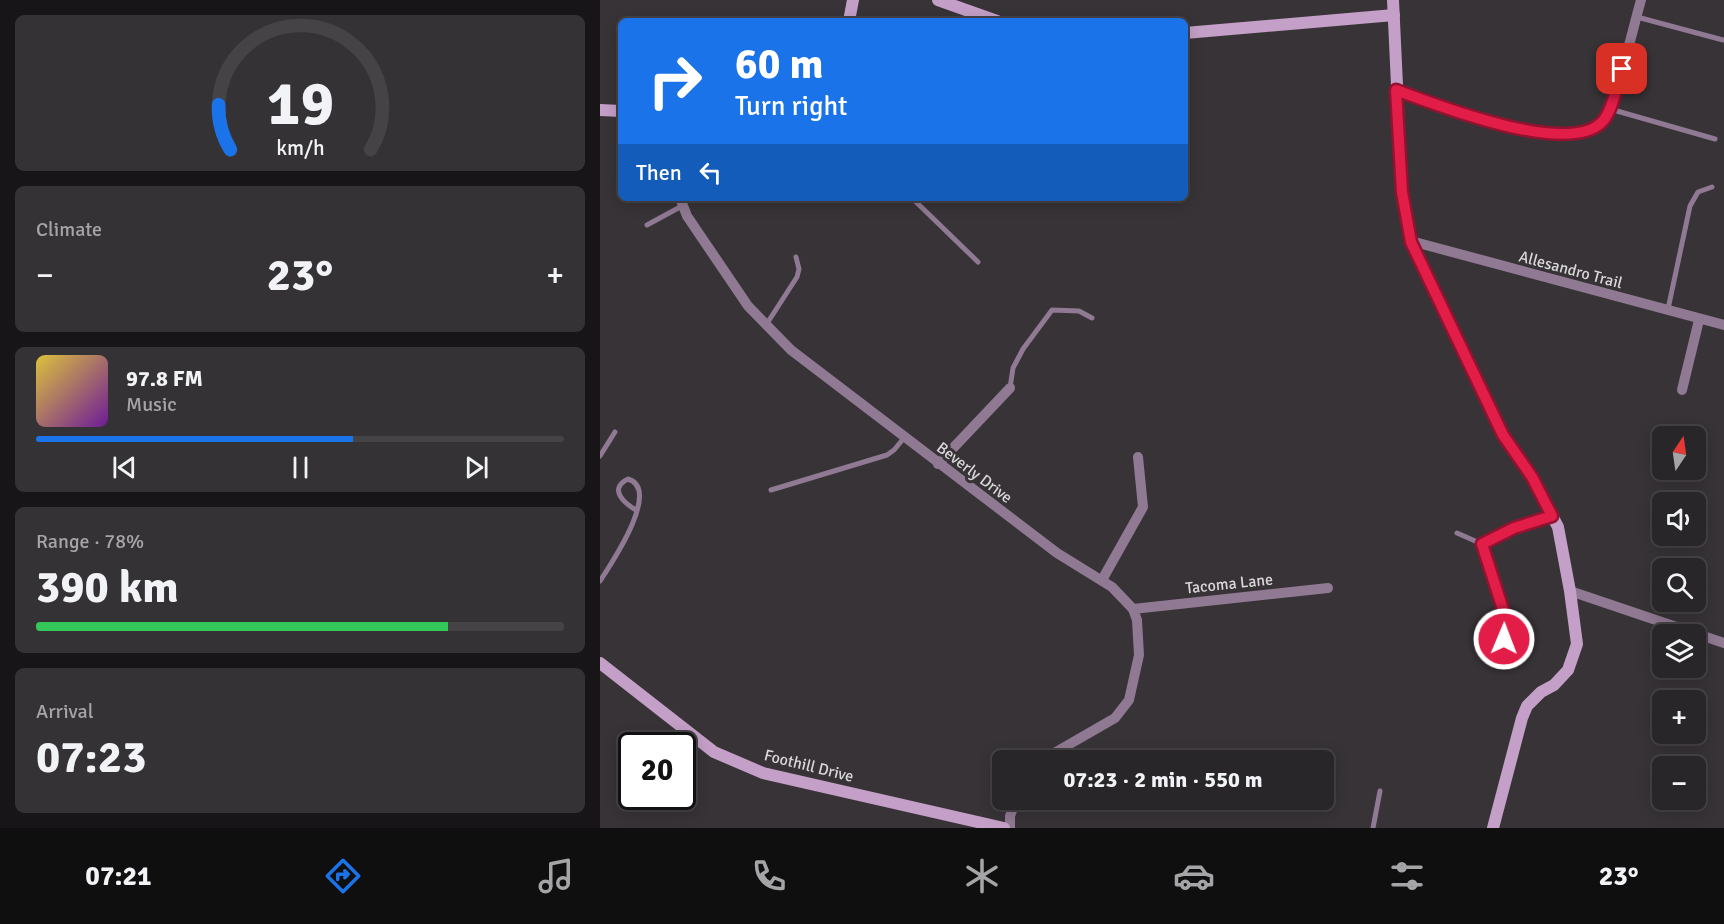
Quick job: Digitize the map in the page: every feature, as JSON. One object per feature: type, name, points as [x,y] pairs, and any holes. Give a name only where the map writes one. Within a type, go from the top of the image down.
[{"type":"street","points":[[850,18],[854,0]]},
{"type":"street","points":[[938,0],[989,18]]},
{"type":"street","points":[[1393,0],[1402,192],[1411,242],[1503,435],[1532,477],[1558,527],[1577,644],[1569,670],[1527,706],[1493,828]]},
{"type":"street","points":[[1396,90],[1447,109],[1513,127],[1550,134],[1578,134],[1592,130],[1604,120],[1609,109],[1641,0]]},
{"type":"street","points":[[1188,33],[1394,15]]},
{"type":"street","points":[[600,110],[618,111]]},
{"type":"street","name":"Beverly Drive","points":[[682,202],[687,216],[748,306],[791,350],[1057,553],[1112,587],[1133,609]]},
{"type":"street","name":"Allesandro Trail","points":[[1411,242],[1724,325]]},
{"type":"street","points":[[1682,390],[1700,320]]},
{"type":"street","points":[[938,464],[1010,388]]},
{"type":"street","points":[[1102,580],[1143,507],[1138,457]]},
{"type":"street","name":"Tacoma Lane","points":[[1133,609],[1328,588]]},
{"type":"street","points":[[1570,591],[1724,643]]},
{"type":"street","points":[[1059,750],[1115,718],[1129,700],[1139,655],[1137,620],[1133,609]]},
{"type":"street","name":"Foothill Drive","points":[[600,663],[714,752],[763,773],[1002,828]]},
{"type":"street","points":[[1002,828],[1012,810]]},
{"type":"lane","points":[[1637,16],[1723,40]]},
{"type":"lane","points":[[1609,109],[1715,138]]},
{"type":"lane","points":[[1668,311],[1690,206],[1698,192],[1712,187]]},
{"type":"lane","points":[[915,201],[978,262]]},
{"type":"lane","points":[[647,225],[682,202]]},
{"type":"lane","points":[[766,325],[797,277],[799,269],[796,257]]},
{"type":"lane","points":[[1010,388],[1013,369],[1018,359],[1052,310],[1079,310],[1092,318]]},
{"type":"lane","points":[[600,456],[615,432]]},
{"type":"lane","points":[[771,490],[887,455],[904,438]]},
{"type":"lane","points":[[600,581],[633,525],[640,495],[639,486],[635,481],[628,479],[620,487],[619,494],[623,502],[636,510]]},
{"type":"lane","points":[[1482,544],[1514,528],[1552,516]]},
{"type":"lane","points":[[1458,533],[1482,544],[1508,625],[1504,639]]},
{"type":"lane","points":[[1373,828],[1380,791]]},
{"type":"route","points":[[1504,639],[1508,625],[1505,612],[1482,544],[1514,528],[1552,516],[1532,477],[1503,435],[1411,242],[1402,192],[1396,90],[1447,109],[1513,127],[1550,134],[1578,134],[1592,130],[1604,120],[1622,69]]}]
